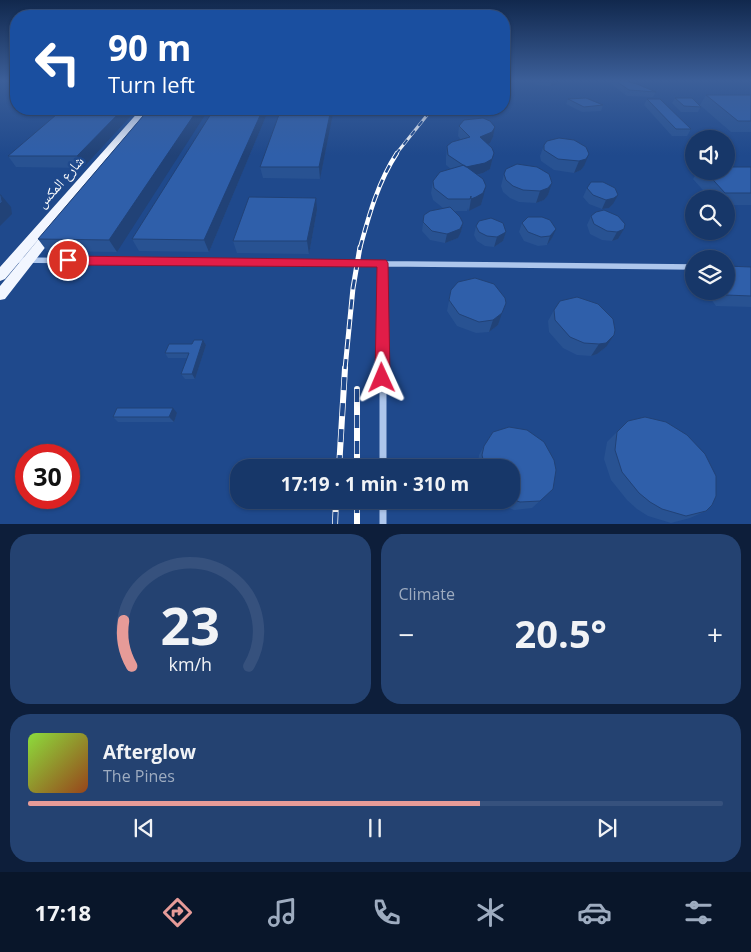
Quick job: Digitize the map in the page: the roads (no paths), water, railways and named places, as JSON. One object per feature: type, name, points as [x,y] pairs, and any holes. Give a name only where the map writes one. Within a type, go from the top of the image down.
[{"type":"main road","name":"شارع المكس","points":[[0,276],[140,115]]},
{"type":"main road","name":"شارع المكس","points":[[0,295],[148,115]]},
{"type":"street","points":[[13,260],[685,267]]},
{"type":"street","points":[[382,263],[384,459]]},
{"type":"street","points":[[384,509],[384,524]]},
{"type":"railway","points":[[396,154],[427,115]]},
{"type":"railway","points":[[360,248],[379,187],[397,153]]},
{"type":"railway","points":[[345,369],[353,288],[360,247]]},
{"type":"railway","points":[[340,459],[345,368]]},
{"type":"railway","points":[[357,389],[357,459]]},
{"type":"railway","points":[[335,524],[336,509]]},
{"type":"railway","points":[[357,509],[357,524]]}]
